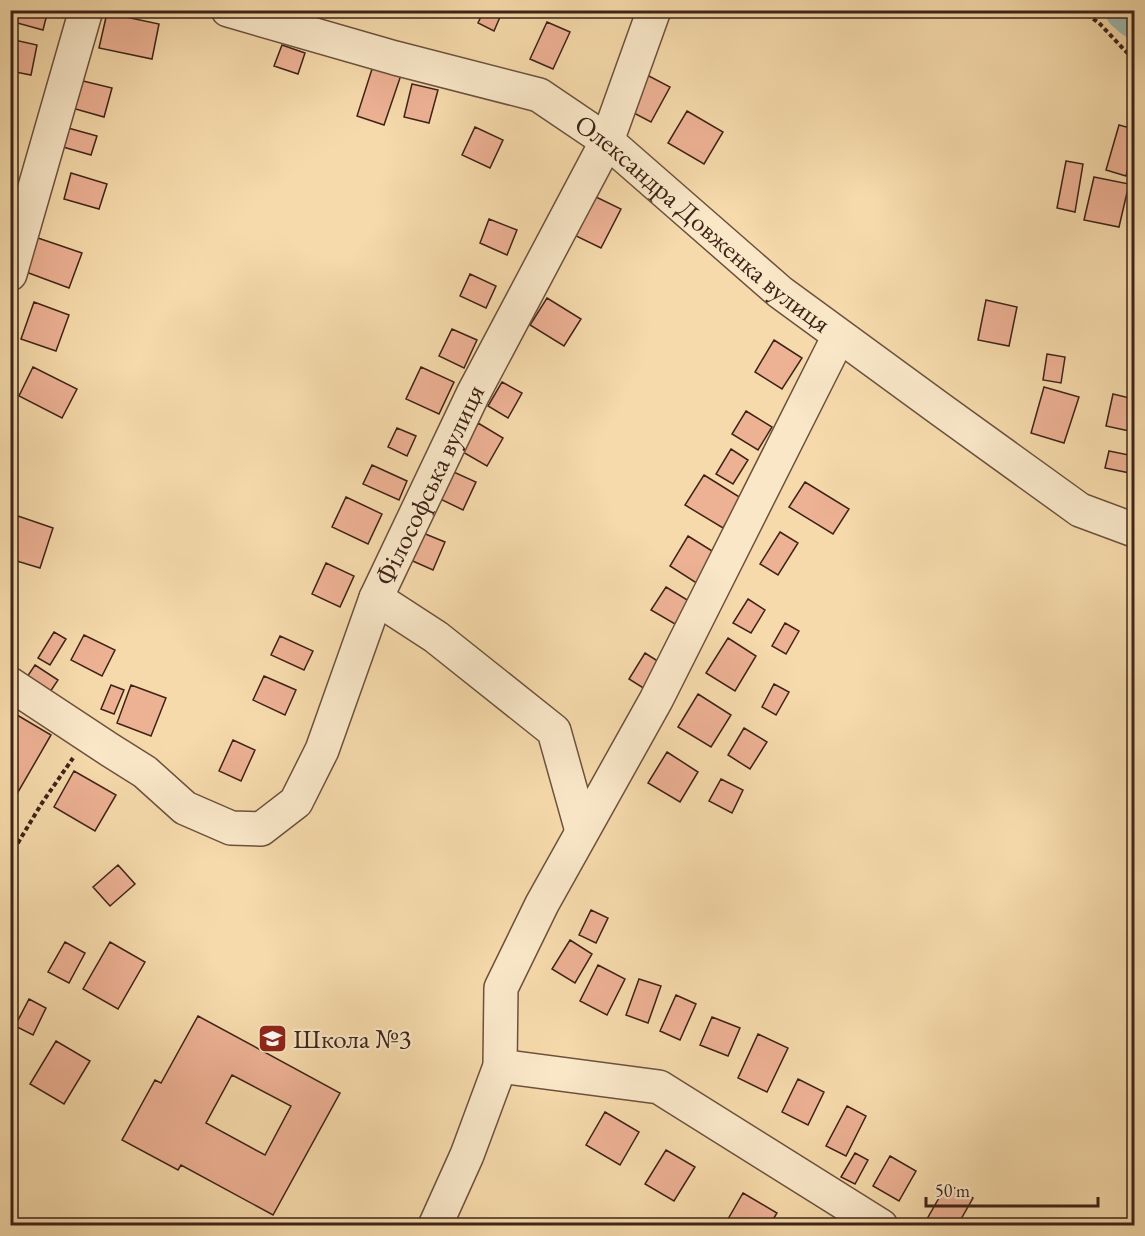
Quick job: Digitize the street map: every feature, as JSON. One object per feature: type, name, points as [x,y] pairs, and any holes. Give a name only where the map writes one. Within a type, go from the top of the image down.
[{"type":"street","points":[[10,274],[86,10]]},
{"type":"street","name":"Олександра Довженка вулиця","points":[[228,10],[395,58],[539,95],[608,141],[780,292],[839,336],[1080,510],[1134,530]]},
{"type":"street","name":"Філософська вулиця","points":[[110,750],[145,771],[185,808],[231,828],[261,829],[296,802],[322,750],[376,598],[473,394],[608,141],[654,10]]},
{"type":"street","points":[[435,1226],[467,1155],[500,1065],[501,988],[542,904],[656,700],[839,336]]},
{"type":"street","points":[[376,598],[436,637],[554,731],[582,831]]},
{"type":"street","points":[[10,684],[110,750]]},
{"type":"street","points":[[500,1065],[659,1087],[881,1226]]},
{"type":"path","points":[[1081,10],[1099,23],[1134,60]]},
{"type":"path","points":[[10,856],[72,758],[110,750]]},
{"type":"building","points":[[10,10],[48,10],[43,30],[10,21]]},
{"type":"building","points":[[484,10],[503,10],[494,31],[478,23]]},
{"type":"building","points":[[717,10],[732,10],[730,16]]},
{"type":"building","points":[[107,13],[159,24],[152,59],[99,48]]},
{"type":"building","points":[[547,22],[570,32],[553,69],[530,59]]},
{"type":"building","points":[[10,39],[37,45],[31,75],[10,71]]},
{"type":"building","points":[[282,45],[305,53],[298,74],[274,66]]},
{"type":"building","points":[[373,66],[401,75],[384,125],[357,116]]},
{"type":"building","points":[[647,75],[670,87],[651,122],[628,110]]},
{"type":"building","points":[[79,80],[112,88],[104,117],[72,108]]},
{"type":"building","points":[[412,84],[438,90],[429,123],[404,117]]},
{"type":"building","points":[[687,111],[723,132],[704,164],[668,143]]},
{"type":"building","points":[[1119,125],[1134,129],[1134,146],[1126,176],[1106,170]]},
{"type":"building","points":[[61,126],[97,136],[91,155],[56,145]]},
{"type":"building","points":[[475,127],[503,140],[490,168],[462,155]]},
{"type":"building","points":[[1066,161],[1083,164],[1075,212],[1057,208]]},
{"type":"building","points":[[71,173],[107,184],[99,209],[64,199]]},
{"type":"building","points":[[1094,177],[1129,184],[1119,227],[1084,220]]},
{"type":"building","points":[[594,196],[621,209],[601,248],[574,235]]},
{"type":"building","points":[[489,219],[517,230],[507,255],[480,243]]},
{"type":"building","points":[[38,238],[82,253],[69,288],[26,272]]},
{"type":"building","points":[[470,274],[496,286],[486,308],[460,296]]},
{"type":"building","points":[[547,298],[581,319],[564,346],[530,325]]},
{"type":"building","points":[[986,300],[1017,307],[1009,346],[978,340]]},
{"type":"building","points":[[34,302],[69,315],[56,351],[21,339]]},
{"type":"building","points":[[452,329],[477,340],[464,368],[439,356]]},
{"type":"building","points":[[774,340],[802,358],[782,389],[755,372]]},
{"type":"building","points":[[1047,354],[1065,357],[1061,383],[1043,380]]},
{"type":"building","points":[[33,367],[77,389],[62,418],[19,396]]},
{"type":"building","points":[[421,367],[454,382],[439,414],[406,399]]},
{"type":"building","points":[[502,382],[522,393],[508,418],[488,406]]},
{"type":"building","points":[[1044,387],[1079,397],[1064,443],[1031,433]]},
{"type":"building","points":[[1113,394],[1134,399],[1134,432],[1106,426]]},
{"type":"building","points":[[746,411],[772,427],[758,450],[732,434]]},
{"type":"building","points":[[478,423],[503,438],[487,466],[461,451]]},
{"type":"building","points":[[397,428],[416,436],[407,456],[388,447]]},
{"type":"building","points":[[731,449],[748,460],[733,484],[716,474]]},
{"type":"building","points":[[1109,451],[1134,456],[1130,473],[1105,468]]},
{"type":"building","points":[[372,465],[407,481],[399,500],[363,484]]},
{"type":"building","points":[[447,469],[476,482],[463,510],[434,496]]},
{"type":"building","points":[[704,475],[741,498],[723,528],[685,505]]},
{"type":"building","points":[[805,482],[849,509],[833,534],[789,507]]},
{"type":"building","points":[[346,497],[382,514],[368,544],[332,527]]},
{"type":"building","points":[[18,516],[53,528],[40,568],[10,559],[10,540]]},
{"type":"building","points":[[418,531],[445,542],[433,570],[406,558]]},
{"type":"building","points":[[780,532],[798,543],[778,575],[760,564]]},
{"type":"building","points":[[688,536],[717,554],[698,584],[670,566]]},
{"type":"building","points":[[326,563],[354,576],[340,607],[312,594]]},
{"type":"building","points":[[666,587],[689,601],[675,624],[651,610]]},
{"type":"building","points":[[748,599],[765,610],[751,633],[733,623]]},
{"type":"building","points":[[785,623],[799,631],[786,654],[772,646]]},
{"type":"building","points":[[54,632],[66,639],[50,665],[38,658]]},
{"type":"building","points":[[84,635],[115,650],[102,676],[71,660]]},
{"type":"building","points":[[280,636],[313,651],[304,670],[271,655]]},
{"type":"building","points":[[728,638],[756,656],[735,691],[706,673]]},
{"type":"building","points":[[645,653],[664,665],[648,691],[629,679]]},
{"type":"building","points":[[35,665],[58,680],[50,692],[27,677]]},
{"type":"building","points":[[264,676],[296,690],[285,715],[253,700]]},
{"type":"building","points":[[774,684],[789,692],[776,715],[762,707]]},
{"type":"building","points":[[111,685],[124,690],[114,714],[101,709]]},
{"type":"building","points":[[131,685],[166,698],[151,736],[117,723]]},
{"type":"building","points":[[698,694],[731,715],[711,747],[678,727]]},
{"type":"building","points":[[12,712],[51,735],[10,806],[10,715]]},
{"type":"building","points":[[744,728],[767,742],[750,769],[728,755]]},
{"type":"building","points":[[233,740],[255,750],[241,781],[219,771]]},
{"type":"building","points":[[667,752],[698,772],[680,802],[648,783]]},
{"type":"building","points":[[74,771],[116,795],[95,831],[54,807]]},
{"type":"building","points":[[721,779],[743,790],[732,813],[709,801]]},
{"type":"building","points":[[118,865],[135,884],[110,906],[93,887]]},
{"type":"building","points":[[591,910],[608,918],[596,943],[579,935]]},
{"type":"building","points":[[570,940],[592,954],[575,983],[552,969]]},
{"type":"building","points":[[65,942],[85,953],[69,983],[48,972]]},
{"type":"building","points":[[110,942],[145,962],[118,1009],[83,989]]},
{"type":"building","points":[[598,965],[625,979],[607,1015],[580,1001]]},
{"type":"building","points":[[639,979],[661,986],[648,1023],[626,1015]]},
{"type":"building","points":[[676,995],[696,1004],[680,1040],[660,1031]]},
{"type":"building","points":[[29,999],[46,1008],[33,1035],[15,1026]]},
{"type":"building","points":[[198,1016],[340,1093],[273,1215],[181,1165],[178,1170],[122,1140],[155,1080],[161,1083]],"holes":[[[232,1075],[291,1106],[265,1155],[206,1123]]]},
{"type":"building","points":[[712,1017],[740,1028],[728,1056],[700,1045]]},
{"type":"building","points":[[758,1034],[788,1048],[767,1092],[738,1078]]},
{"type":"building","points":[[56,1041],[90,1061],[64,1104],[30,1084]]},
{"type":"building","points":[[798,1079],[824,1092],[808,1125],[782,1112]]},
{"type":"building","points":[[847,1106],[866,1116],[846,1156],[826,1146]]},
{"type":"building","points":[[605,1112],[639,1132],[620,1165],[586,1145]]},
{"type":"building","points":[[666,1150],[695,1167],[674,1201],[645,1184]]},
{"type":"building","points":[[855,1153],[868,1160],[855,1184],[841,1177]]},
{"type":"building","points":[[890,1156],[916,1171],[899,1201],[873,1186]]},
{"type":"building","points":[[947,1184],[973,1198],[957,1226],[939,1226],[927,1219]]},
{"type":"building","points":[[743,1193],[777,1213],[769,1226],[724,1226]]},
{"type":"waterway","points":[[1126,10],[1134,17]]},
{"type":"place","name":"Школа №3","points":[[272,1039]]}]
